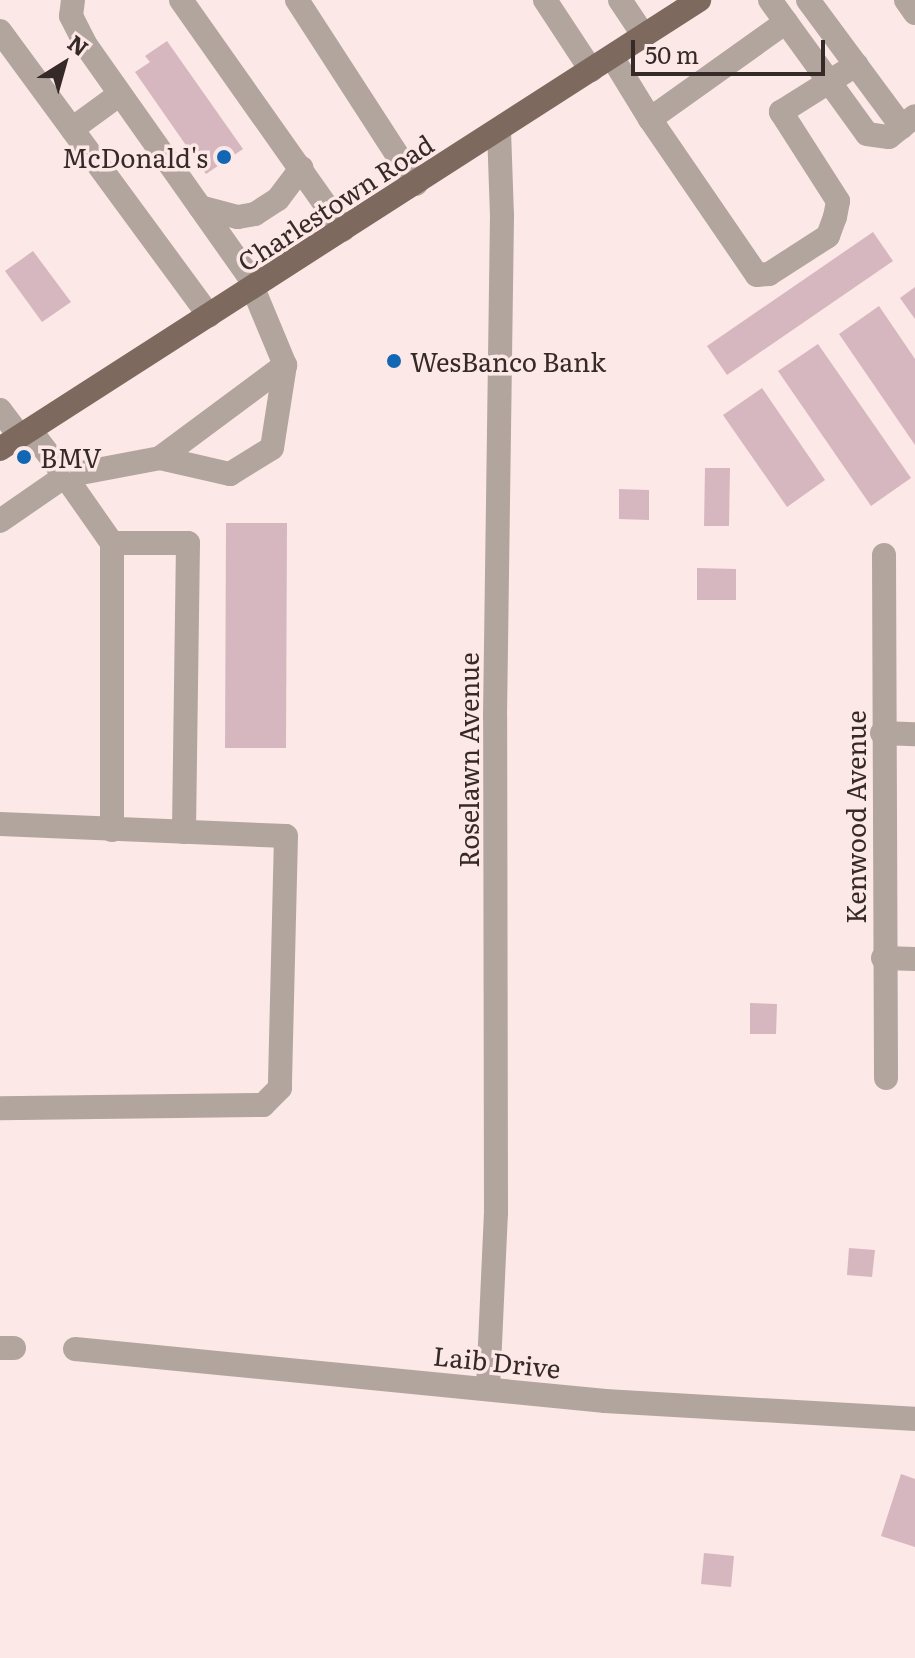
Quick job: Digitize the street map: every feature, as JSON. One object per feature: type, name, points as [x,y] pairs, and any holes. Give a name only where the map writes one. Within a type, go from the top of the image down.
[{"type":"main road","name":"Charlestown Road","points":[[17,439],[699,0]]},
{"type":"street","points":[[0,521],[65,476],[160,458],[230,474],[272,448],[285,365],[254,287],[85,44],[71,16],[73,0]]},
{"type":"street","points":[[181,0],[343,230]]},
{"type":"street","points":[[297,0],[416,184]]},
{"type":"street","points":[[545,0],[650,119],[757,275],[769,274],[828,236],[838,201],[781,112],[856,65]]},
{"type":"street","points":[[620,0],[644,36]]},
{"type":"street","points":[[770,0],[867,134],[889,137],[908,121],[856,65],[808,0]]},
{"type":"street","points":[[906,0],[915,13]]},
{"type":"street","points":[[650,119],[786,22]]},
{"type":"street","points":[[0,31],[209,316]]},
{"type":"street","points":[[72,129],[120,94]]},
{"type":"street","name":"Roselawn Avenue","points":[[488,1388],[496,1213],[495,717],[502,216],[499,131]]},
{"type":"street","points":[[200,207],[238,217],[255,214],[278,199],[301,168]]},
{"type":"street","points":[[160,458],[285,365]]},
{"type":"street","points":[[0,410],[17,439],[65,476],[112,543],[112,830]]},
{"type":"street","points":[[112,543],[188,543],[184,832]]},
{"type":"street","name":"Kenwood Avenue","points":[[884,555],[882,733],[886,1078]]},
{"type":"street","points":[[882,733],[915,734]]},
{"type":"street","points":[[0,824],[286,836],[280,1088],[263,1105],[0,1108]]},
{"type":"street","points":[[883,958],[915,959]]},
{"type":"street","name":"Laib Drive","points":[[75,1349],[605,1401],[915,1419]]},
{"type":"building","points":[[167,41],[243,149],[206,174],[135,72],[150,62],[145,56]]},
{"type":"building","points":[[873,232],[893,261],[727,375],[707,346]]},
{"type":"building","points":[[33,251],[71,302],[42,322],[5,271]]},
{"type":"building","points":[[915,287],[915,319],[900,298]]},
{"type":"building","points":[[879,306],[915,359],[915,445],[839,334]]},
{"type":"building","points":[[818,344],[911,478],[871,506],[778,371]]},
{"type":"building","points":[[762,388],[825,480],[787,507],[723,415]]},
{"type":"building","points":[[705,468],[730,468],[729,526],[704,526]]},
{"type":"building","points":[[619,489],[649,490],[649,520],[619,519]]},
{"type":"building","points":[[226,523],[287,523],[286,748],[225,748]]},
{"type":"building","points":[[697,568],[736,569],[736,600],[697,600]]},
{"type":"building","points":[[750,1003],[777,1004],[776,1034],[750,1034]]},
{"type":"building","points":[[849,1248],[875,1250],[872,1277],[847,1275]]},
{"type":"building","points":[[901,1474],[915,1479],[915,1547],[881,1536]]},
{"type":"building","points":[[704,1553],[734,1556],[731,1587],[701,1584]]},
{"type":"place","name":"McDonald's","points":[[224,157]]},
{"type":"place","name":"WesBanco Bank","points":[[394,361]]},
{"type":"place","name":"BMV","points":[[24,457]]}]
